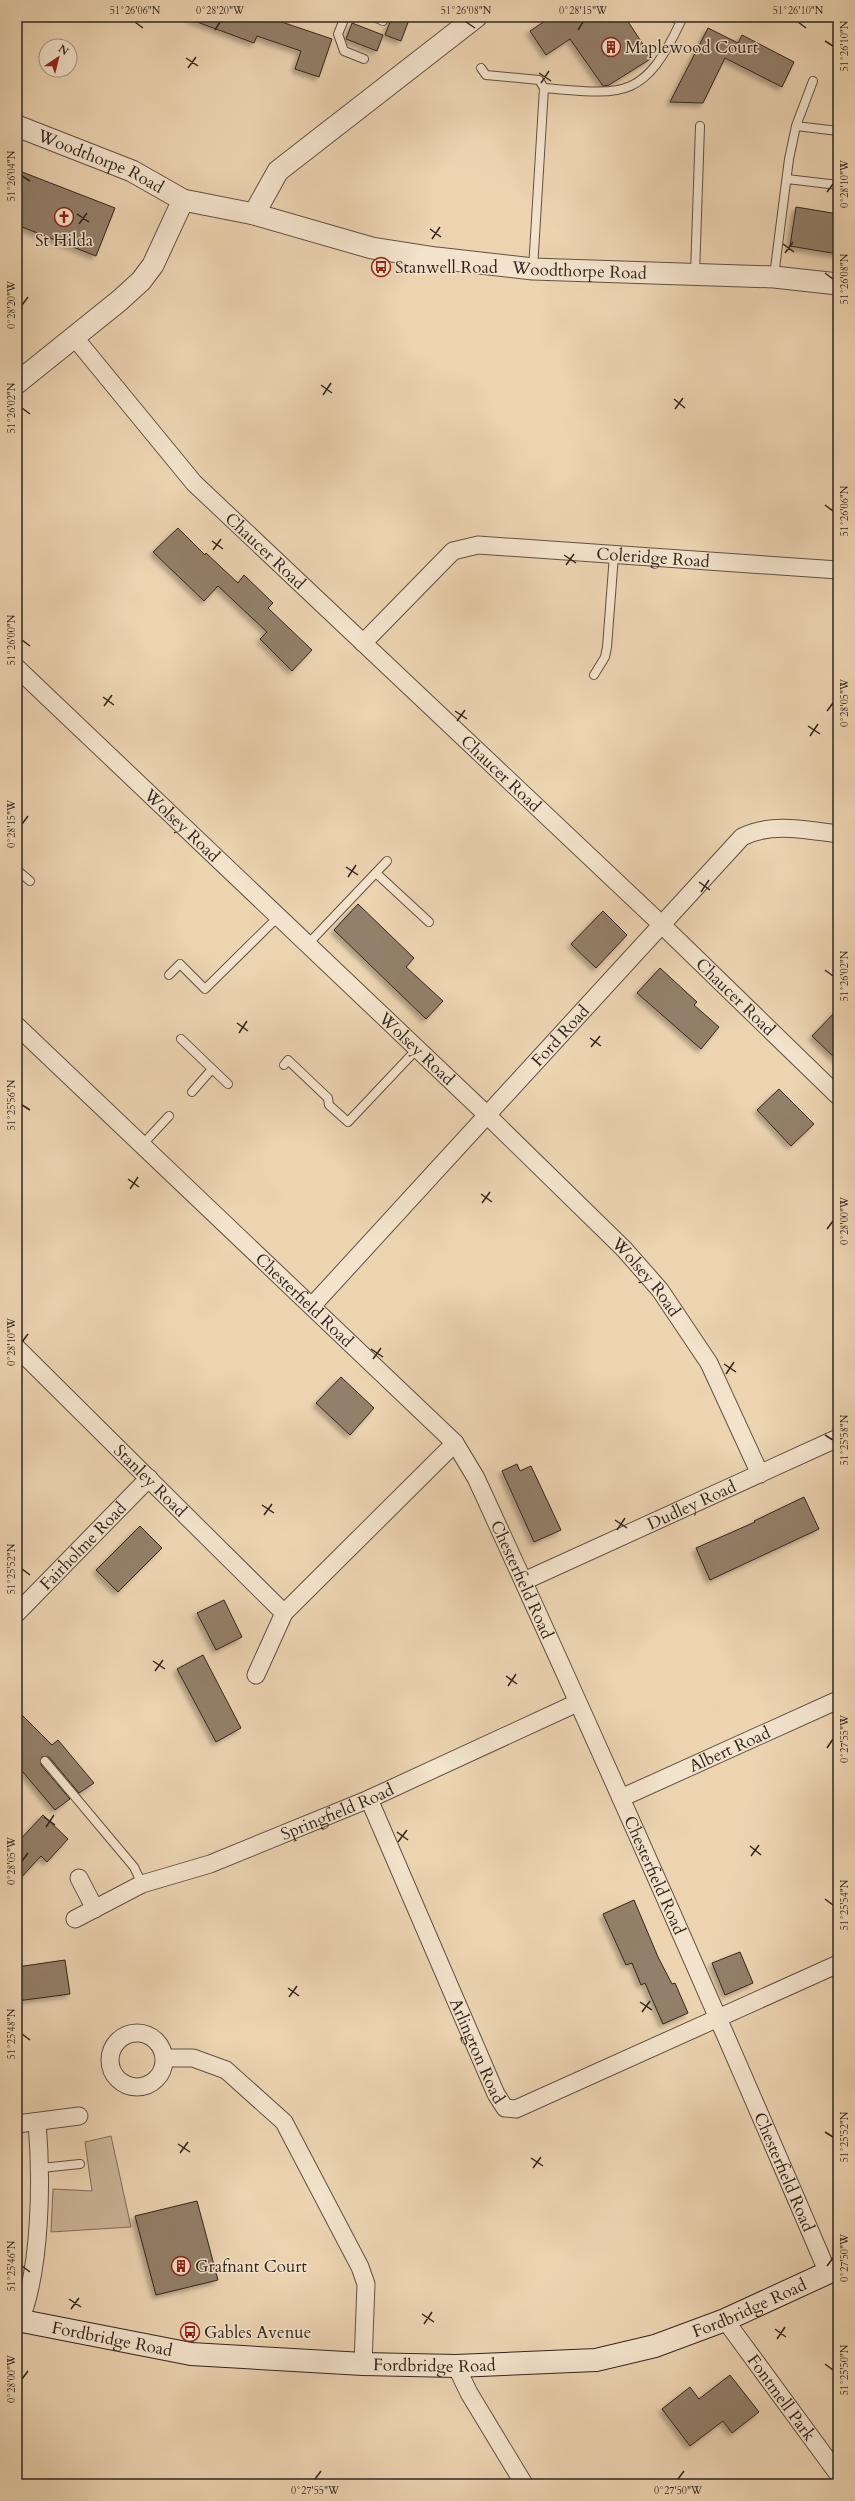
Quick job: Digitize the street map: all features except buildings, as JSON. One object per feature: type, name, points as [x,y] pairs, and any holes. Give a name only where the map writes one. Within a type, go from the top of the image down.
[{"type":"main road","name":"Fordbridge Road","points":[[18,2321],[191,2354],[363,2364],[456,2366],[596,2360],[655,2346],[726,2320],[833,2270]]},
{"type":"street","points":[[17,383],[74,338],[141,281],[153,265],[183,200],[254,214],[278,171],[476,17]]},
{"type":"street","name":"Woodthorpe Road","points":[[17,126],[132,171],[183,200]]},
{"type":"street","name":"Woodthorpe Road","points":[[254,214],[372,248],[436,258],[533,269],[774,277],[838,284]]},
{"type":"street","name":"Chaucer Road","points":[[74,338],[194,483],[662,924],[838,1096]]},
{"type":"street","name":"Coleridge Road","points":[[363,643],[453,550],[478,545],[838,570]]},
{"type":"street","name":"Wolsey Road","points":[[17,668],[487,1115],[624,1249],[660,1290],[709,1363],[760,1474]]},
{"type":"street","name":"Ford Road","points":[[312,1306],[742,837],[756,830],[787,828],[838,834]]},
{"type":"street","name":"Chesterfield Road","points":[[17,1026],[455,1443],[476,1478],[524,1581],[577,1703],[622,1798],[719,2018],[833,2270]]},
{"type":"street","name":"Stanley Road","points":[[17,1348],[284,1613]]},
{"type":"street","name":"Dudley Road","points":[[524,1581],[838,1438]]},
{"type":"street","points":[[256,1675],[284,1613],[455,1443]]},
{"type":"street","name":"Fairholme Road","points":[[17,1613],[149,1478]]},
{"type":"street","name":"Albert Road","points":[[622,1798],[838,1700]]},
{"type":"street","name":"Springfield Road","points":[[75,1919],[142,1884],[210,1864],[369,1799],[577,1703]]},
{"type":"street","name":"Arlington Road","points":[[369,1799],[496,2094],[504,2108],[516,2108],[719,2018]]},
{"type":"street","points":[[79,1878],[95,1909]]},
{"type":"street","points":[[719,2018],[838,1964]]},
{"type":"street","points":[[165,2058],[193,2058],[226,2070],[284,2122],[360,2267],[366,2284],[363,2364]]},
{"type":"street","points":[[17,2124],[79,2116]]},
{"type":"street","points":[[18,2321],[27,2302],[33,2268],[41,2168],[37,2122]]},
{"type":"street","name":"Fontmell Park","points":[[726,2320],[838,2474]]},
{"type":"street","points":[[456,2366],[469,2394],[524,2484]]},
{"type":"lane","points":[[345,17],[338,34],[344,51],[364,60]]},
{"type":"lane","points":[[374,17],[383,21]]},
{"type":"lane","points":[[544,88],[602,93],[619,92],[640,82],[670,46],[681,22],[672,17]]},
{"type":"lane","points":[[481,68],[486,75],[539,80],[544,88],[533,269]]},
{"type":"lane","points":[[774,277],[787,179],[796,126],[813,81]]},
{"type":"lane","points":[[695,274],[700,126]]},
{"type":"lane","points":[[796,126],[838,132]]},
{"type":"lane","points":[[787,179],[838,185]]},
{"type":"lane","points":[[594,676],[605,657],[607,647],[614,555]]},
{"type":"lane","points":[[307,945],[387,861]]},
{"type":"lane","points":[[18,873],[30,881]]},
{"type":"lane","points":[[376,873],[428,922]]},
{"type":"lane","points":[[168,975],[180,964],[205,990],[278,917]]},
{"type":"lane","points":[[181,1039],[228,1084]]},
{"type":"lane","points":[[284,1065],[288,1060],[328,1098],[329,1105],[348,1122],[417,1049]]},
{"type":"lane","points":[[192,1092],[212,1069]]},
{"type":"lane","points":[[142,1145],[169,1116]]},
{"type":"lane","points":[[44,1761],[134,1867],[142,1884]]},
{"type":"lane","points":[[41,2168],[80,2164]]},
{"type":"shaded area","points":[[111,2136],[131,2227],[51,2232],[53,2189],[92,2191],[85,2142]]},
{"type":"place","name":"Maplewood Court","points":[[611,47]]},
{"type":"place","name":"St Hilda","points":[[64,217]]},
{"type":"place","name":"Stanwell Road","points":[[381,267]]},
{"type":"place","name":"Grafnant Court","points":[[181,2266]]},
{"type":"place","name":"Gables Avenue","points":[[190,2332]]}]
